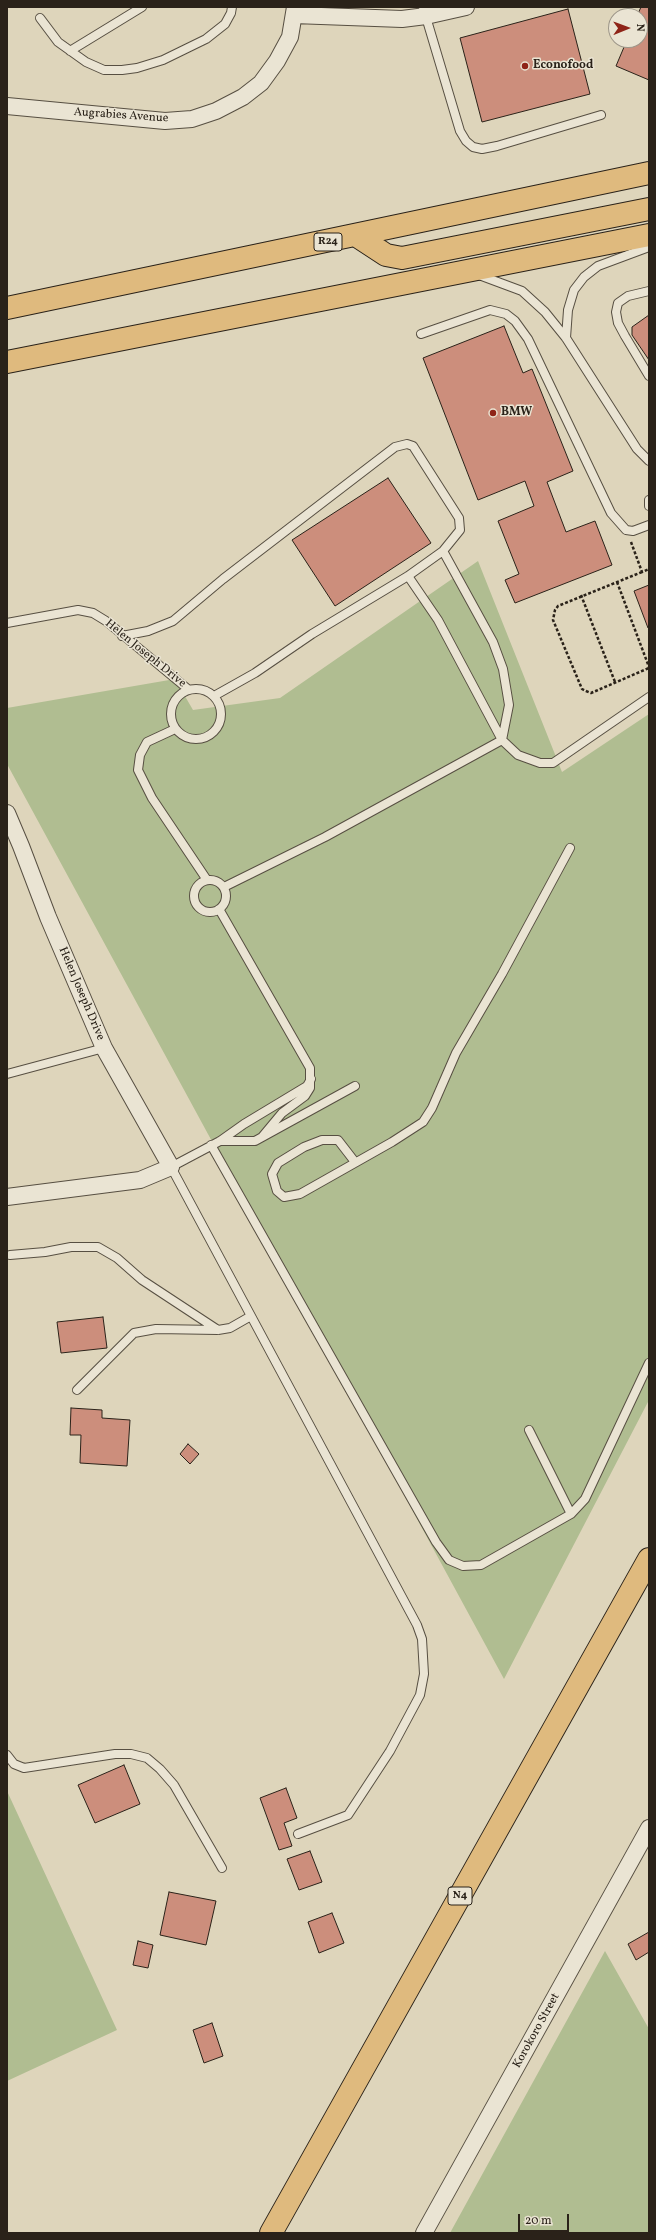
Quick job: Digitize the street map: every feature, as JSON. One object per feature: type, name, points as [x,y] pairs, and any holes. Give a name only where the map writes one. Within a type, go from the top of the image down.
[{"type":"main road","name":"R24","points":[[7,308],[649,174]]},
{"type":"main road","points":[[357,236],[386,255],[402,258],[649,209]]},
{"type":"main road","points":[[7,362],[649,236]]},
{"type":"main road","name":"N4","points":[[271,2233],[649,1559]]},
{"type":"main road","points":[[600,1645],[625,1616],[649,1580]]},
{"type":"street","points":[[295,11],[402,19],[425,12],[466,7]]},
{"type":"street","name":"Augrabies Avenue","points":[[7,106],[164,120],[192,118],[216,111],[243,97],[261,82],[277,61],[290,36],[295,11]]},
{"type":"street","name":"Helen Joseph Drive","points":[[7,813],[22,846],[48,917],[104,1048],[171,1167]]},
{"type":"street","points":[[7,1197],[140,1180],[171,1167]]},
{"type":"street","name":"Korokoro Street","points":[[424,2233],[649,1828]]},
{"type":"lane","points":[[70,51],[142,7]]},
{"type":"lane","points":[[40,18],[58,42],[70,51],[104,70],[137,68],[163,60],[206,38],[224,24],[231,13],[232,7]]},
{"type":"lane","points":[[425,12],[460,131],[466,141],[473,147],[482,149],[497,146],[601,115]]},
{"type":"lane","points":[[566,338],[568,310],[574,290],[584,277],[598,266],[649,248]]},
{"type":"lane","points":[[468,272],[504,283],[522,291],[531,298],[566,338],[637,449],[649,461]]},
{"type":"lane","points":[[649,291],[628,296],[618,303],[616,312],[618,323],[649,376]]},
{"type":"lane","points":[[421,334],[490,310],[506,314],[515,321],[528,339],[611,513],[626,530],[633,531],[649,524]]},
{"type":"lane","points":[[122,636],[148,631],[173,621],[193,603],[388,452],[401,444],[413,446],[453,505],[459,518],[460,530],[443,551],[408,576],[312,634],[255,673],[214,696]]},
{"type":"lane","points":[[649,500],[649,506]]},
{"type":"lane","points":[[443,551],[492,642],[503,669],[508,705],[502,740]]},
{"type":"lane","points":[[408,576],[438,620],[502,740],[518,755],[540,763],[553,763],[649,697]]},
{"type":"lane","name":"Helen Joseph Drive","points":[[7,624],[78,610],[93,613],[189,690]]},
{"type":"lane","points":[[189,690],[205,690],[214,696],[221,707],[222,715],[220,723],[211,735],[196,740],[188,738],[175,729],[171,714],[172,706],[176,699],[189,690]]},
{"type":"lane","points":[[175,729],[147,742],[140,755],[138,770],[152,798],[208,880]]},
{"type":"lane","points":[[224,887],[325,837],[502,740]]},
{"type":"lane","points":[[355,1162],[338,1140],[322,1140],[304,1147],[278,1163],[272,1174],[277,1191],[284,1197],[300,1194],[392,1142],[423,1122],[432,1108],[456,1053],[502,974],[570,848]]},
{"type":"lane","points":[[208,880],[220,882],[224,887],[226,899],[219,909],[213,912],[201,909],[195,899],[197,887],[208,880]]},
{"type":"lane","points":[[219,909],[310,1068],[310,1088],[305,1096],[282,1113],[262,1137]]},
{"type":"lane","points":[[7,1074],[104,1048]]},
{"type":"lane","points":[[298,1834],[348,1815],[390,1752],[420,1695],[424,1674],[422,1639],[417,1625],[171,1167],[220,1141],[244,1124],[307,1086],[311,1079]]},
{"type":"lane","points":[[220,1141],[255,1141],[355,1086]]},
{"type":"lane","points":[[211,1145],[436,1542],[449,1560],[463,1566],[481,1565],[571,1514],[585,1499],[649,1363]]},
{"type":"lane","points":[[10,1255],[45,1252],[71,1247],[98,1247],[117,1258],[142,1280],[218,1330]]},
{"type":"lane","points":[[77,1390],[134,1333],[156,1329],[218,1330],[230,1328],[251,1316]]},
{"type":"lane","points":[[529,1430],[571,1514]]},
{"type":"lane","points":[[7,1755],[14,1764],[24,1768],[115,1754],[131,1754],[147,1758],[160,1769],[174,1785],[222,1868]]},
{"type":"path","points":[[626,530],[642,572]]},
{"type":"path","points":[[617,582],[649,667],[591,693],[582,689],[553,620],[555,610],[558,606],[582,595],[649,569]]},
{"type":"path","points":[[582,595],[615,682]]},
{"type":"green space","points":[[478,561],[562,772],[649,714],[649,1400],[504,1679],[7,764],[7,708],[175,679],[193,710],[280,698]]},
{"type":"green space","points":[[7,1791],[117,2030],[7,2081]]},
{"type":"green space","points":[[605,1951],[649,2029],[649,2233],[450,2233]]},
{"type":"building","points":[[649,7],[649,80],[616,66],[624,48],[648,48],[648,8],[641,8]]},
{"type":"building","name":"Econofood","points":[[568,9],[590,94],[482,122],[460,38]]},
{"type":"building","points":[[649,315],[649,360],[632,335],[632,327]]},
{"type":"building","points":[[504,326],[523,373],[532,369],[573,471],[547,482],[566,532],[595,521],[612,565],[515,603],[505,580],[519,574],[498,521],[534,506],[525,481],[478,500],[423,358]]},
{"type":"building","points":[[388,478],[431,543],[335,606],[292,540]]},
{"type":"building","points":[[649,585],[649,628],[648,628],[634,591]]},
{"type":"building","points":[[103,1317],[107,1348],[61,1353],[57,1322]]},
{"type":"building","points":[[71,1408],[102,1410],[102,1418],[130,1420],[127,1466],[80,1463],[81,1435],[70,1435]]},
{"type":"building","points":[[188,1444],[199,1454],[190,1464],[180,1454]]},
{"type":"building","points":[[124,1765],[140,1804],[95,1823],[78,1785]]},
{"type":"building","points":[[286,1788],[297,1818],[284,1823],[292,1846],[279,1850],[260,1798]]},
{"type":"building","points":[[310,1851],[322,1882],[299,1890],[287,1859]]},
{"type":"building","points":[[169,1892],[216,1901],[206,1945],[160,1935]]},
{"type":"building","points":[[332,1913],[344,1943],[319,1953],[308,1922]]},
{"type":"building","points":[[649,1932],[649,1952],[636,1960],[628,1944]]},
{"type":"building","points":[[138,1941],[153,1945],[148,1968],[133,1965]]},
{"type":"building","points":[[212,2023],[223,2056],[204,2063],[193,2030]]},
{"type":"place","name":"Econofood","points":[[525,66]]},
{"type":"place","name":"BMW","points":[[493,413]]}]
